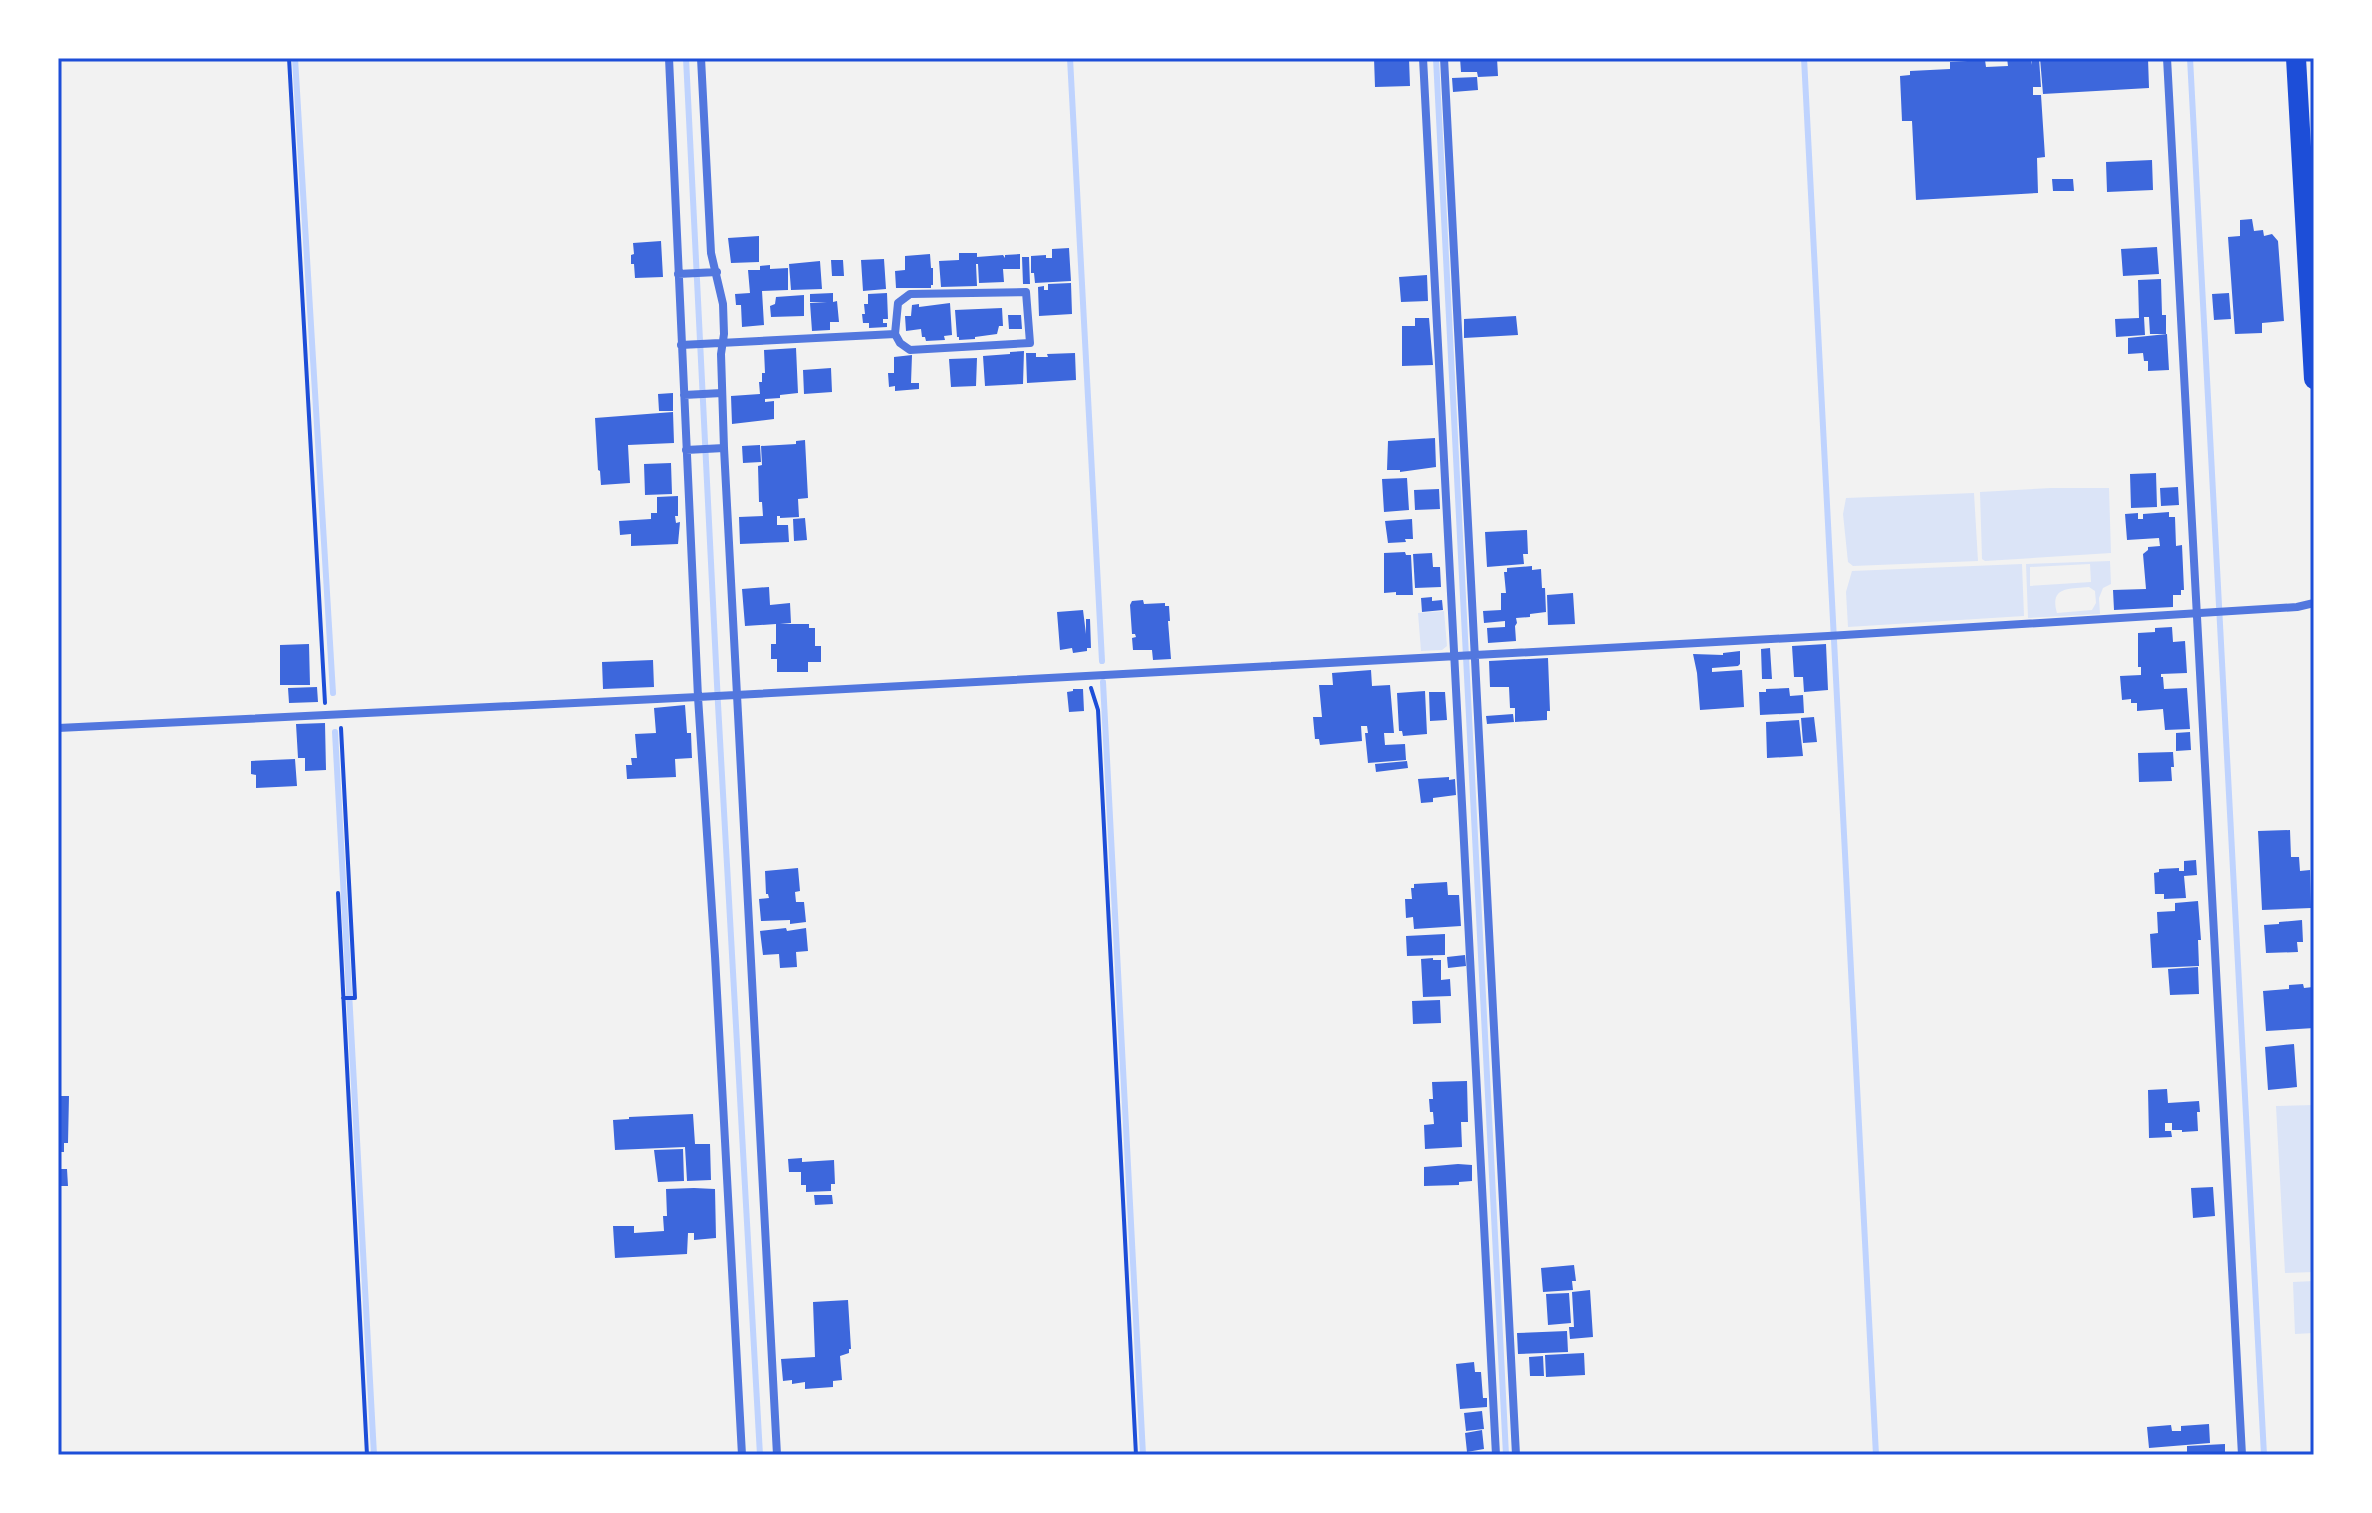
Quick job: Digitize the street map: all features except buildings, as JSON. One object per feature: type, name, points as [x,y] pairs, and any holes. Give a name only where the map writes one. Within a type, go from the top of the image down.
[{"type":"highway","points":[[2296,58],[2314,379]]},
{"type":"street","points":[[669,58],[698,697],[742,1455]]},
{"type":"street","points":[[701,58],[711,253],[723,304],[719,448],[737,694],[777,1455]]},
{"type":"street","points":[[1423,58],[1516,1455]]},
{"type":"street","points":[[1444,58],[1496,1455]]},
{"type":"street","points":[[2167,58],[2242,1455]]},
{"type":"street","points":[[678,274],[717,272]]},
{"type":"street","points":[[1026,292],[1030,343],[910,350],[900,343],[895,334],[898,303],[910,294],[1026,292]]},
{"type":"street","points":[[681,345],[895,334]]},
{"type":"street","points":[[684,395],[722,393]]},
{"type":"street","points":[[686,450],[719,448]]},
{"type":"street","points":[[58,728],[1828,636],[2297,607],[2314,603]]},
{"type":"path","points":[[289,58],[326,714]]},
{"type":"path","points":[[1084,675],[1092,688],[1098,710],[1136,1455]]},
{"type":"path","points":[[340,713],[367,1455]]},
{"type":"path","points":[[338,893],[350,998]]},
{"type":"shaded area","points":[[2109,488],[2111,553],[1982,559],[1980,492]]},
{"type":"shaded area","points":[[1974,493],[1978,561],[1853,566],[1848,562],[1843,514],[1846,498]]},
{"type":"shaded area","points":[[2110,561],[2111,584],[2103,588],[2099,598],[2100,614],[2028,618],[2026,564]],"holes":[[[2090,564],[2091,582],[2030,586],[2030,567]],[[2089,587],[2095,591],[2096,603],[2092,610],[2057,613],[2055,604],[2059,593]]]},
{"type":"shaded area","points":[[2022,564],[2024,616],[1848,627],[1846,592],[1852,571]]},
{"type":"shaded area","points":[[1444,611],[1447,646],[1442,650],[1421,651],[1418,613]]},
{"type":"shaded area","points":[[2314,1105],[2314,1272],[2285,1273],[2276,1106]]},
{"type":"shaded area","points":[[2314,1281],[2314,1333],[2295,1334],[2293,1282]]},
{"type":"waterway","points":[[295,58],[333,693]]},
{"type":"waterway","points":[[686,58],[760,1455]]},
{"type":"waterway","points":[[1070,58],[1102,661]]},
{"type":"waterway","points":[[1436,58],[1506,1455]]},
{"type":"waterway","points":[[1804,58],[1876,1455]]},
{"type":"waterway","points":[[2190,58],[2264,1455]]},
{"type":"waterway","points":[[1103,682],[1143,1455]]},
{"type":"waterway","points":[[335,732],[374,1455]]}]
